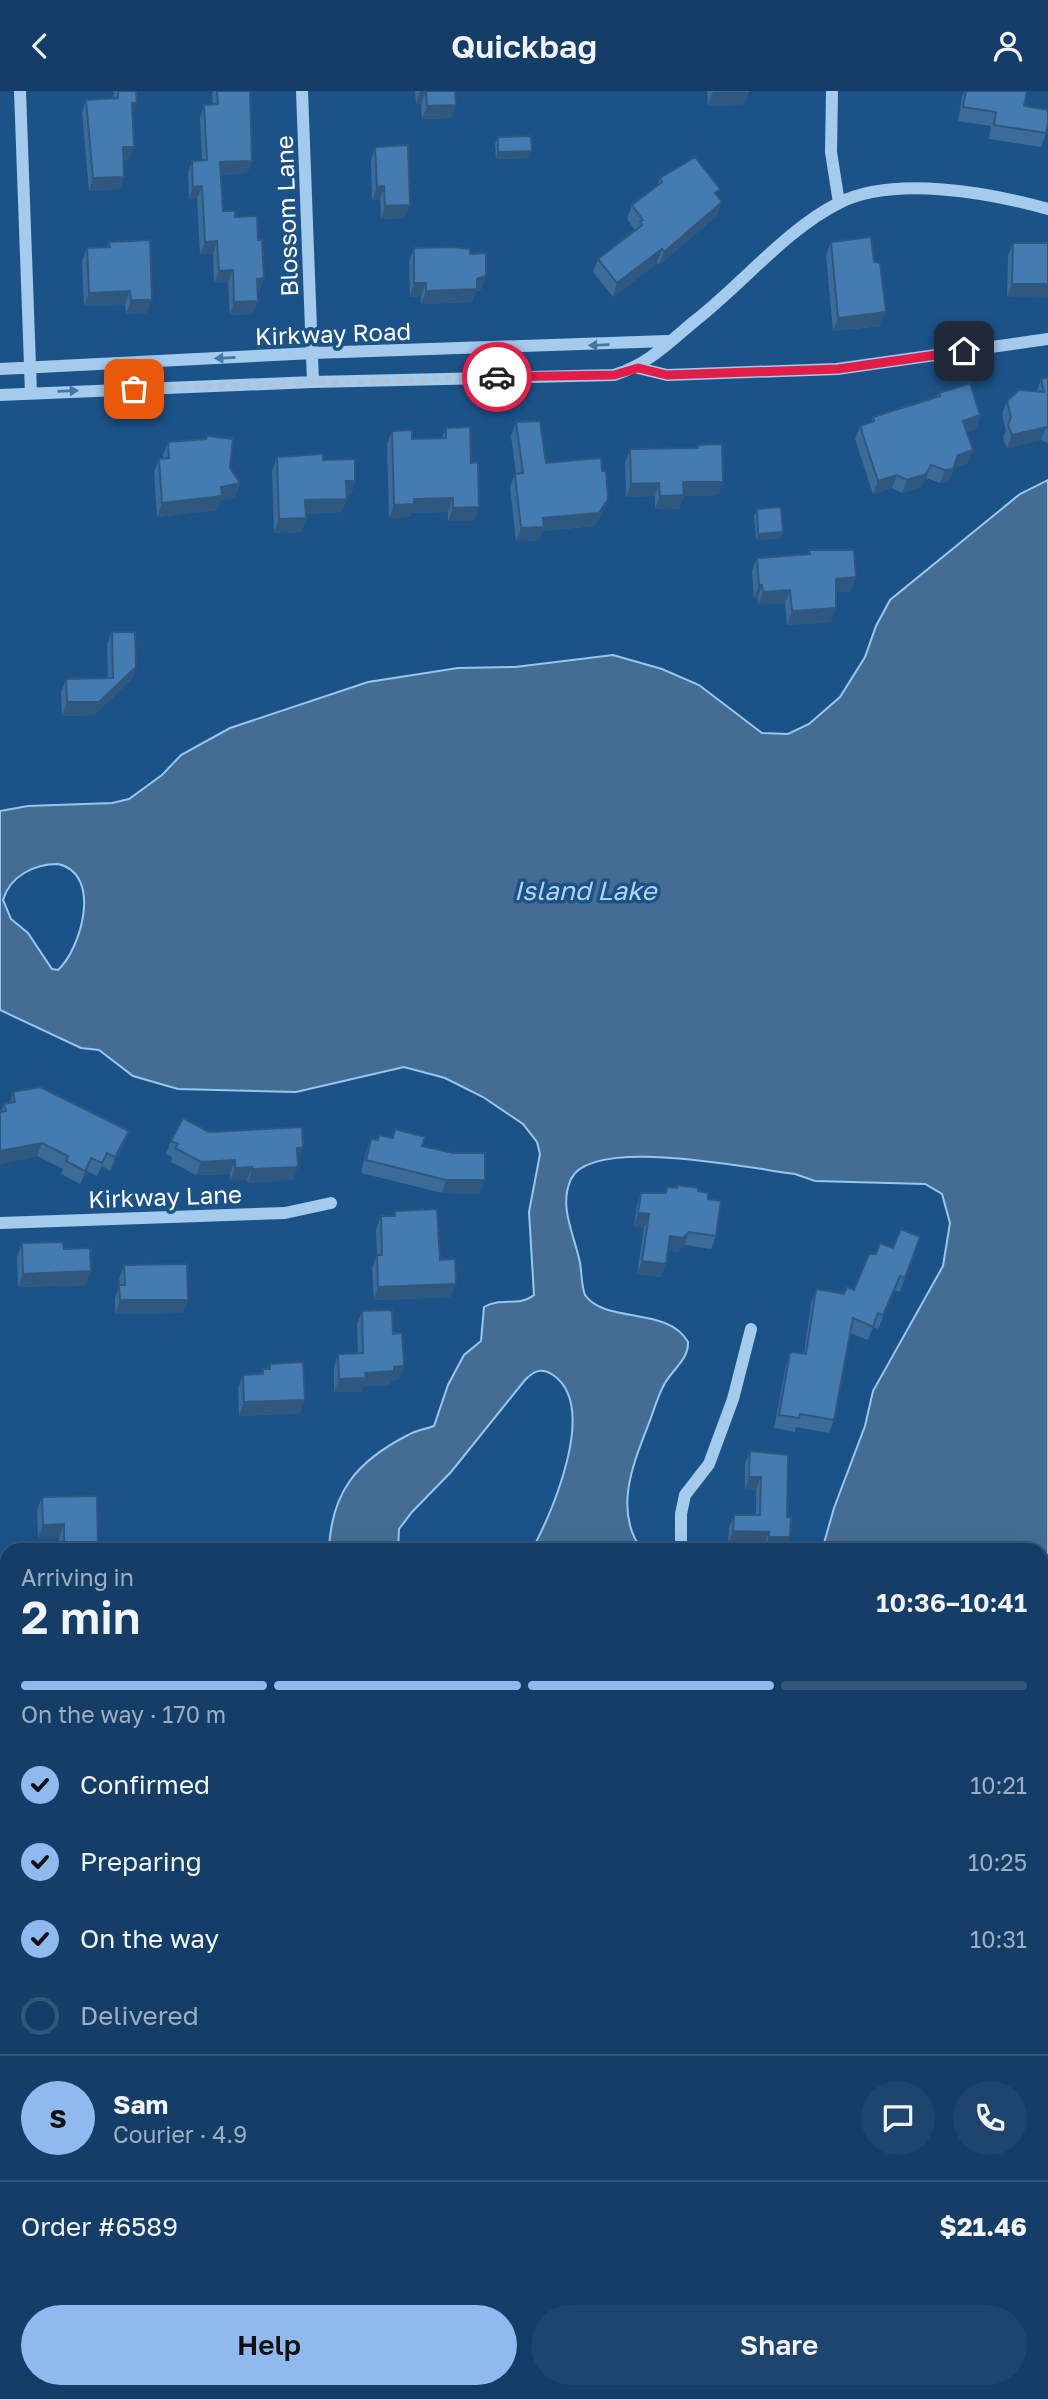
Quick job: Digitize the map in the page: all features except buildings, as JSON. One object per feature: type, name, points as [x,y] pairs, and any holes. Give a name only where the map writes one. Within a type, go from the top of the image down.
[{"type":"street","points":[[20,91],[31,393]]},
{"type":"street","name":"Blossom Lane","points":[[302,91],[313,382]]},
{"type":"street","points":[[832,91],[831,152],[839,203]]},
{"type":"street","name":"Kirkway Road","points":[[0,395],[313,382],[614,375],[638,368],[653,358],[667,341],[734,289],[811,221],[839,203],[871,192],[912,190],[983,195],[1048,209]]},
{"type":"street","points":[[638,368],[667,375],[838,369],[1048,339]]},
{"type":"street","name":"Kirkway Road","points":[[0,369],[313,353],[667,341]]},
{"type":"street","name":"Kirkway Lane","points":[[0,1223],[285,1213],[331,1203]]},
{"type":"street","points":[[681,1543],[681,1514],[685,1495],[709,1464],[733,1399],[751,1329]]},
{"type":"water","name":"Island Lake","points":[[1048,480],[1048,1543],[824,1543],[834,1508],[865,1426],[873,1391],[943,1266],[950,1223],[942,1194],[925,1184],[815,1181],[795,1174],[712,1162],[640,1157],[609,1159],[585,1166],[571,1179],[566,1200],[585,1295],[594,1304],[607,1310],[666,1324],[679,1331],[688,1342],[686,1354],[660,1392],[632,1471],[627,1503],[633,1535],[638,1543],[535,1543],[560,1486],[572,1434],[572,1410],[566,1390],[553,1375],[541,1371],[525,1380],[451,1472],[412,1512],[399,1529],[398,1543],[330,1543],[335,1511],[341,1495],[361,1468],[390,1445],[411,1433],[434,1426],[448,1385],[464,1355],[481,1341],[484,1307],[522,1301],[534,1295],[529,1212],[540,1154],[537,1142],[523,1124],[483,1097],[445,1078],[404,1067],[296,1092],[178,1089],[133,1076],[99,1050],[81,1048],[0,1010],[0,811],[28,806],[112,803],[129,799],[162,775],[181,755],[230,728],[368,682],[458,668],[515,667],[613,655],[662,669],[699,685],[762,733],[788,734],[809,724],[840,697],[865,657],[876,626],[890,600],[1020,494]],"holes":[[[58,864],[72,871],[80,882],[84,896],[80,930],[66,960],[58,970],[52,969],[28,933],[11,919],[3,900],[17,878],[40,866]]]},
{"type":"way so far","points":[[134,389],[497,377]]},
{"type":"route","points":[[497,377],[614,375],[638,368],[667,375],[838,369],[964,351]]}]
